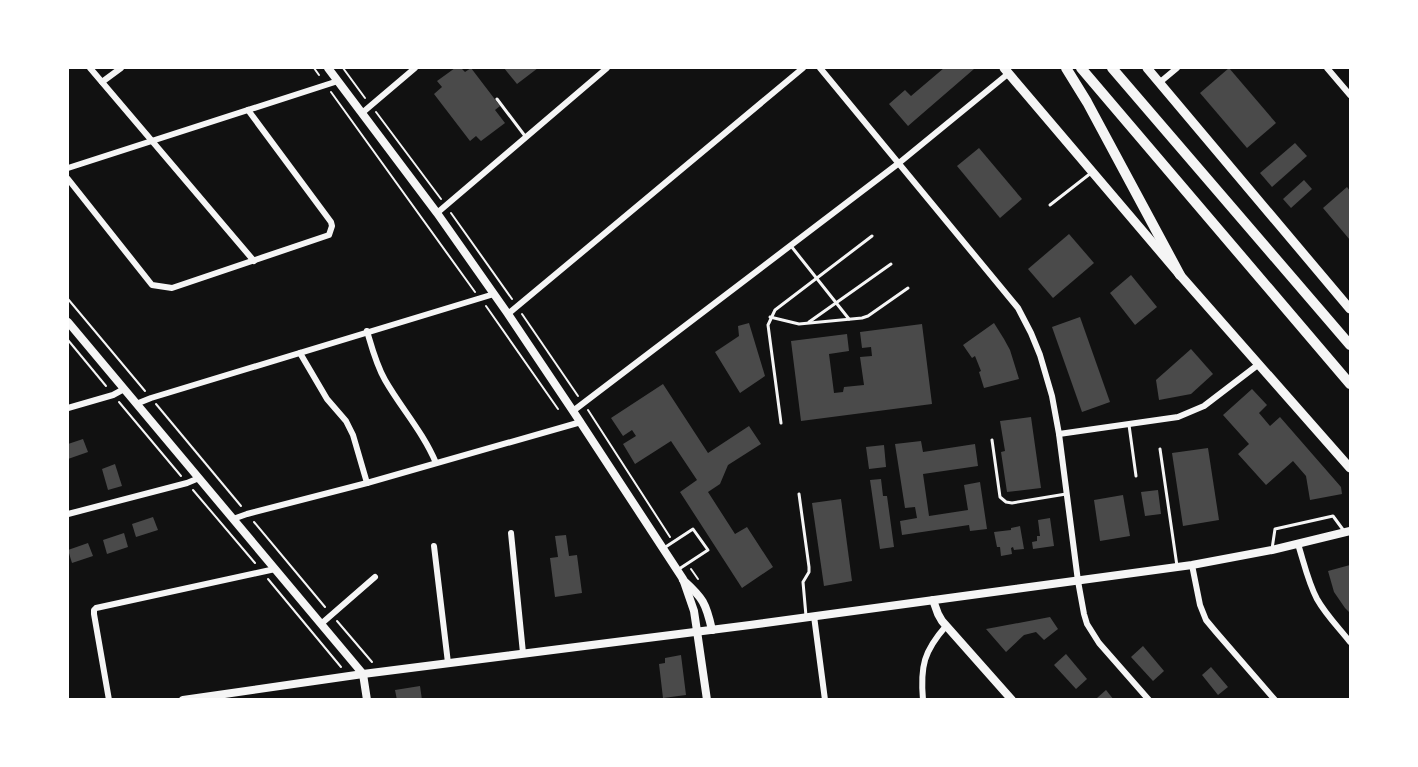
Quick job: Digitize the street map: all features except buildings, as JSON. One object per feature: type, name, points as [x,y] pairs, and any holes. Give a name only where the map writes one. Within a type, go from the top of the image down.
[{"type":"highway","points":[[1066,68],[1087,102],[1180,275]]},
{"type":"highway","points":[[1081,68],[1350,384]]},
{"type":"highway","points":[[1112,68],[1350,343]]},
{"type":"main road","points":[[328,68],[437,213],[508,314],[683,579],[698,593],[708,609],[712,630]]},
{"type":"main road","points":[[1146,68],[1350,309]]},
{"type":"main road","points":[[1006,70],[1180,275],[1350,468]]},
{"type":"main road","points":[[183,699],[1192,566],[1348,532]]},
{"type":"main road","points":[[683,579],[694,611],[697,632]]},
{"type":"street","points":[[90,68],[254,261]]},
{"type":"street","points":[[102,82],[120,68]]},
{"type":"street","points":[[362,113],[415,68]]},
{"type":"street","points":[[437,213],[607,68]]},
{"type":"street","points":[[508,314],[803,68]]},
{"type":"street","points":[[1160,83],[1177,68]]},
{"type":"street","points":[[1327,68],[1350,95]]},
{"type":"street","points":[[824,69],[1018,308],[1031,333],[1052,396],[1084,614],[1099,643],[1149,699]]},
{"type":"street","points":[[573,411],[899,163],[1006,70]]},
{"type":"street","points":[[68,168],[338,81]]},
{"type":"street","points":[[68,179],[152,285],[172,288],[329,235],[332,222],[248,110]]},
{"type":"street","points":[[136,404],[367,331],[494,294]]},
{"type":"street","points":[[68,322],[363,674],[368,699]]},
{"type":"street","points":[[367,331],[375,360],[385,380],[423,437],[436,463]]},
{"type":"street","points":[[300,353],[327,399],[346,422],[353,435],[367,483]]},
{"type":"street","points":[[1059,434],[1178,417],[1204,406],[1259,364]]},
{"type":"street","points":[[68,408],[124,389]]},
{"type":"street","points":[[233,519],[581,422]]},
{"type":"street","points":[[68,514],[187,483],[198,478]]},
{"type":"street","points":[[511,533],[524,653]]},
{"type":"street","points":[[1298,544],[1317,599],[1350,642]]},
{"type":"street","points":[[434,546],[448,663]]},
{"type":"street","points":[[1192,566],[1200,605],[1206,620],[1275,699]]},
{"type":"street","points":[[110,699],[94,614],[96,608],[275,569]]},
{"type":"street","points":[[321,624],[375,577]]},
{"type":"street","points":[[933,600],[946,626],[1012,699]]},
{"type":"street","points":[[810,617],[825,699]]},
{"type":"street","points":[[923,699],[924,660],[934,640],[946,626]]},
{"type":"street","points":[[697,632],[706,699]]},
{"type":"lane","points":[[497,99],[526,137]]},
{"type":"lane","points":[[1050,205],[1093,172]]},
{"type":"lane","points":[[781,423],[768,325],[770,317],[775,310],[872,236]]},
{"type":"lane","points":[[791,246],[849,319]]},
{"type":"lane","points":[[807,323],[891,264]]},
{"type":"lane","points":[[770,317],[791,323],[807,323],[868,316],[908,288]]},
{"type":"lane","points":[[1129,424],[1136,476]]},
{"type":"lane","points":[[992,440],[1000,496],[1006,502],[1066,494]]},
{"type":"lane","points":[[1160,449],[1178,567]]},
{"type":"lane","points":[[799,495],[810,567],[803,582],[803,589],[810,617]]},
{"type":"lane","points":[[1272,550],[1275,529],[1333,516],[1348,532]]},
{"type":"lane","points":[[663,549],[693,529],[708,550],[677,570]]},
{"type":"path","points":[[314,68],[570,426]]},
{"type":"path","points":[[68,299],[379,672]]},
{"type":"path","points":[[68,340],[349,676]]}]
